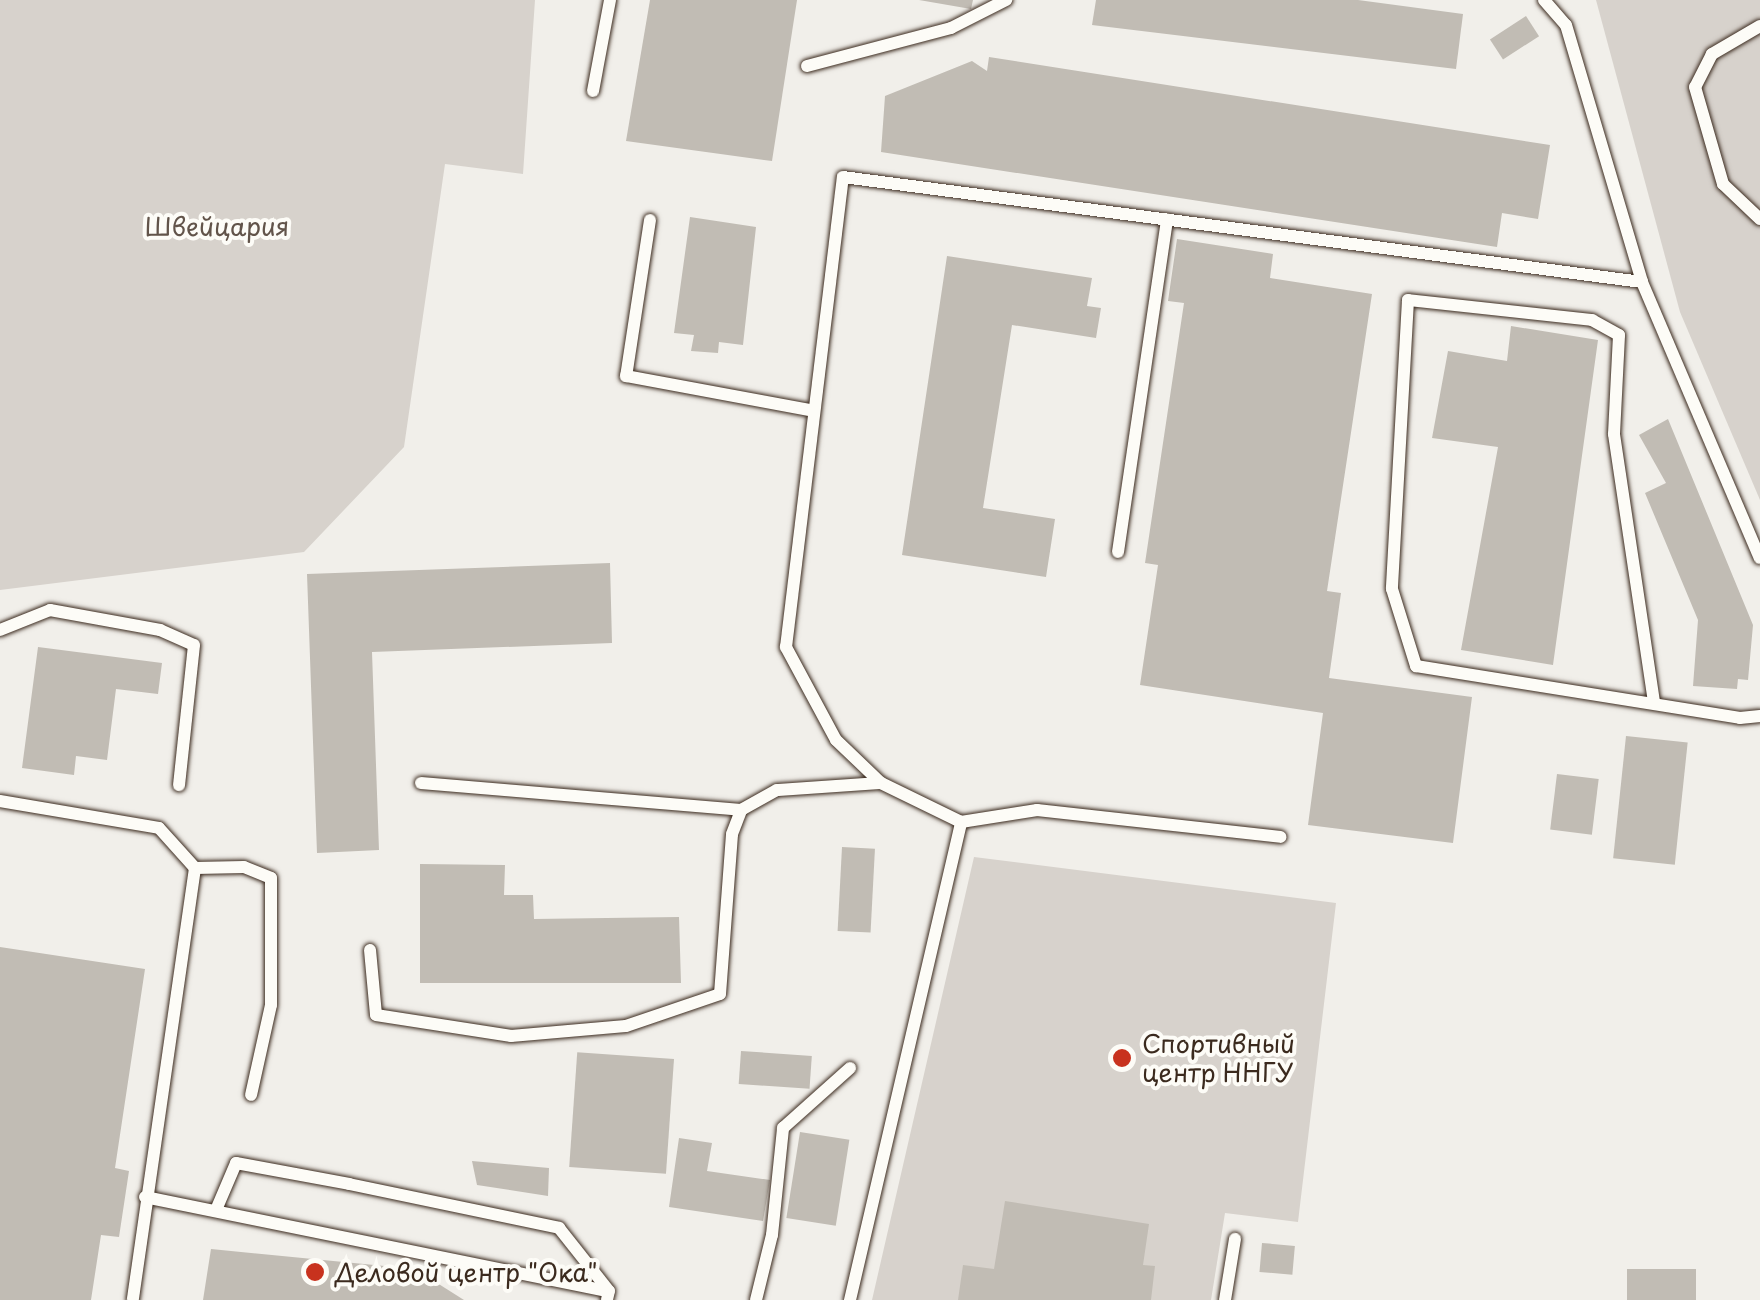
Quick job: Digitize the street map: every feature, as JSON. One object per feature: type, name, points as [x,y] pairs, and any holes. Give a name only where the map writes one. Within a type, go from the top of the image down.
[{"type":"lane","points":[[593,91],[610,0]]},
{"type":"lane","points":[[808,66],[950,28],[1006,0]]},
{"type":"lane","points":[[1544,0],[1566,25],[1642,282],[1760,558]]},
{"type":"lane","points":[[1760,26],[1712,54],[1696,87],[1723,184],[1760,219]]},
{"type":"lane","points":[[1282,838],[1037,810],[961,822],[881,783],[836,740],[786,647],[809,410],[843,177],[1642,282]]},
{"type":"lane","points":[[650,220],[626,376],[809,410]]},
{"type":"lane","points":[[1118,552],[1167,220]]},
{"type":"lane","points":[[1654,702],[1614,434],[1618,334],[1592,320],[1408,300],[1392,589],[1416,666],[1654,702],[1760,716]]},
{"type":"lane","points":[[0,630],[50,610],[160,630],[194,645],[179,785]]},
{"type":"lane","points":[[421,782],[741,810],[777,790],[881,783]]},
{"type":"lane","points":[[0,800],[158,828],[195,868],[244,867],[271,878],[271,1004],[251,1095]]},
{"type":"lane","points":[[370,950],[376,1015],[510,1036],[626,1026],[720,994],[732,834],[741,810]]},
{"type":"lane","points":[[850,1300],[961,822]]},
{"type":"lane","points":[[133,1300],[195,868]]},
{"type":"lane","points":[[756,1300],[772,1235],[782,1128],[850,1068]]},
{"type":"lane","points":[[216,1210],[236,1162],[560,1228],[608,1295]]},
{"type":"lane","points":[[145,1198],[608,1295]]},
{"type":"lane","points":[[1224,1300],[1235,1239]]},
{"type":"green space","name":"Швейцария","points":[[0,0],[535,0],[523,174],[445,164],[404,447],[304,552],[0,590]]},
{"type":"green space","points":[[1596,0],[1760,0],[1760,500],[1680,312]]},
{"type":"green space","name":"Спортивный центр ННГУ","points":[[974,857],[1336,903],[1298,1222],[1225,1213],[1211,1300],[872,1300]]},
{"type":"building","points":[[650,0],[797,0],[772,161],[626,141]]},
{"type":"building","points":[[919,0],[973,0],[971,9]]},
{"type":"building","points":[[1096,0],[1358,0],[1463,14],[1456,69],[1092,25]]},
{"type":"building","points":[[1526,16],[1539,36],[1503,60],[1490,39]]},
{"type":"building","points":[[989,57],[1550,145],[1538,219],[1502,213],[1497,247],[881,152],[885,96],[972,61],[987,71]]},
{"type":"building","points":[[690,217],[756,227],[743,345],[719,342],[718,353],[691,351],[694,335],[674,333]]},
{"type":"building","points":[[1177,239],[1273,254],[1270,278],[1372,294],[1327,591],[1341,593],[1329,678],[1472,697],[1453,843],[1308,825],[1323,713],[1140,685],[1158,565],[1145,563],[1184,303],[1168,301]]},
{"type":"building","points":[[947,256],[1092,278],[1087,306],[1101,308],[1096,338],[1012,325],[983,508],[1055,519],[1046,577],[902,555]]},
{"type":"building","points":[[1511,326],[1598,340],[1553,665],[1461,650],[1498,447],[1432,438],[1448,351],[1507,361]]},
{"type":"building","points":[[1668,419],[1753,625],[1748,680],[1738,679],[1737,689],[1693,686],[1698,620],[1645,493],[1666,483],[1639,435]]},
{"type":"building","points":[[610,563],[612,643],[372,652],[379,850],[317,853],[307,574]]},
{"type":"building","points":[[38,647],[162,663],[158,694],[116,689],[107,760],[76,756],[74,775],[22,768]]},
{"type":"building","points":[[1626,736],[1688,742],[1675,865],[1613,858]]},
{"type":"building","points":[[1557,774],[1599,779],[1592,835],[1550,830]]},
{"type":"building","points":[[842,847],[875,849],[871,933],[838,931]]},
{"type":"building","points":[[420,864],[505,865],[504,895],[533,895],[534,919],[679,917],[681,983],[420,983]]},
{"type":"building","points":[[0,947],[145,969],[115,1168],[129,1171],[119,1237],[101,1235],[91,1300],[0,1300]]},
{"type":"building","points":[[741,1051],[812,1056],[810,1089],[739,1084]]},
{"type":"building","points":[[577,1052],[674,1059],[666,1174],[569,1167]]},
{"type":"building","points":[[800,1132],[849,1140],[836,1226],[786,1218]]},
{"type":"building","points":[[679,1138],[712,1143],[707,1171],[770,1180],[763,1221],[669,1207]]},
{"type":"building","points":[[472,1161],[549,1168],[548,1196],[477,1185]]},
{"type":"building","points":[[1005,1201],[1149,1224],[1143,1265],[1155,1266],[1151,1300],[958,1300],[963,1265],[994,1269]]},
{"type":"building","points":[[1262,1243],[1295,1246],[1292,1275],[1259,1272]]},
{"type":"building","name":"Деловой центр \"Ока\"","points":[[211,1249],[415,1269],[464,1300],[203,1300]]},
{"type":"building","points":[[1627,1269],[1696,1269],[1696,1300],[1627,1300]]},
{"type":"place","name":"Спортивный центр ННГУ","points":[[1122,1058]]},
{"type":"place","name":"Деловой центр \"Ока\"","points":[[315,1272]]}]
